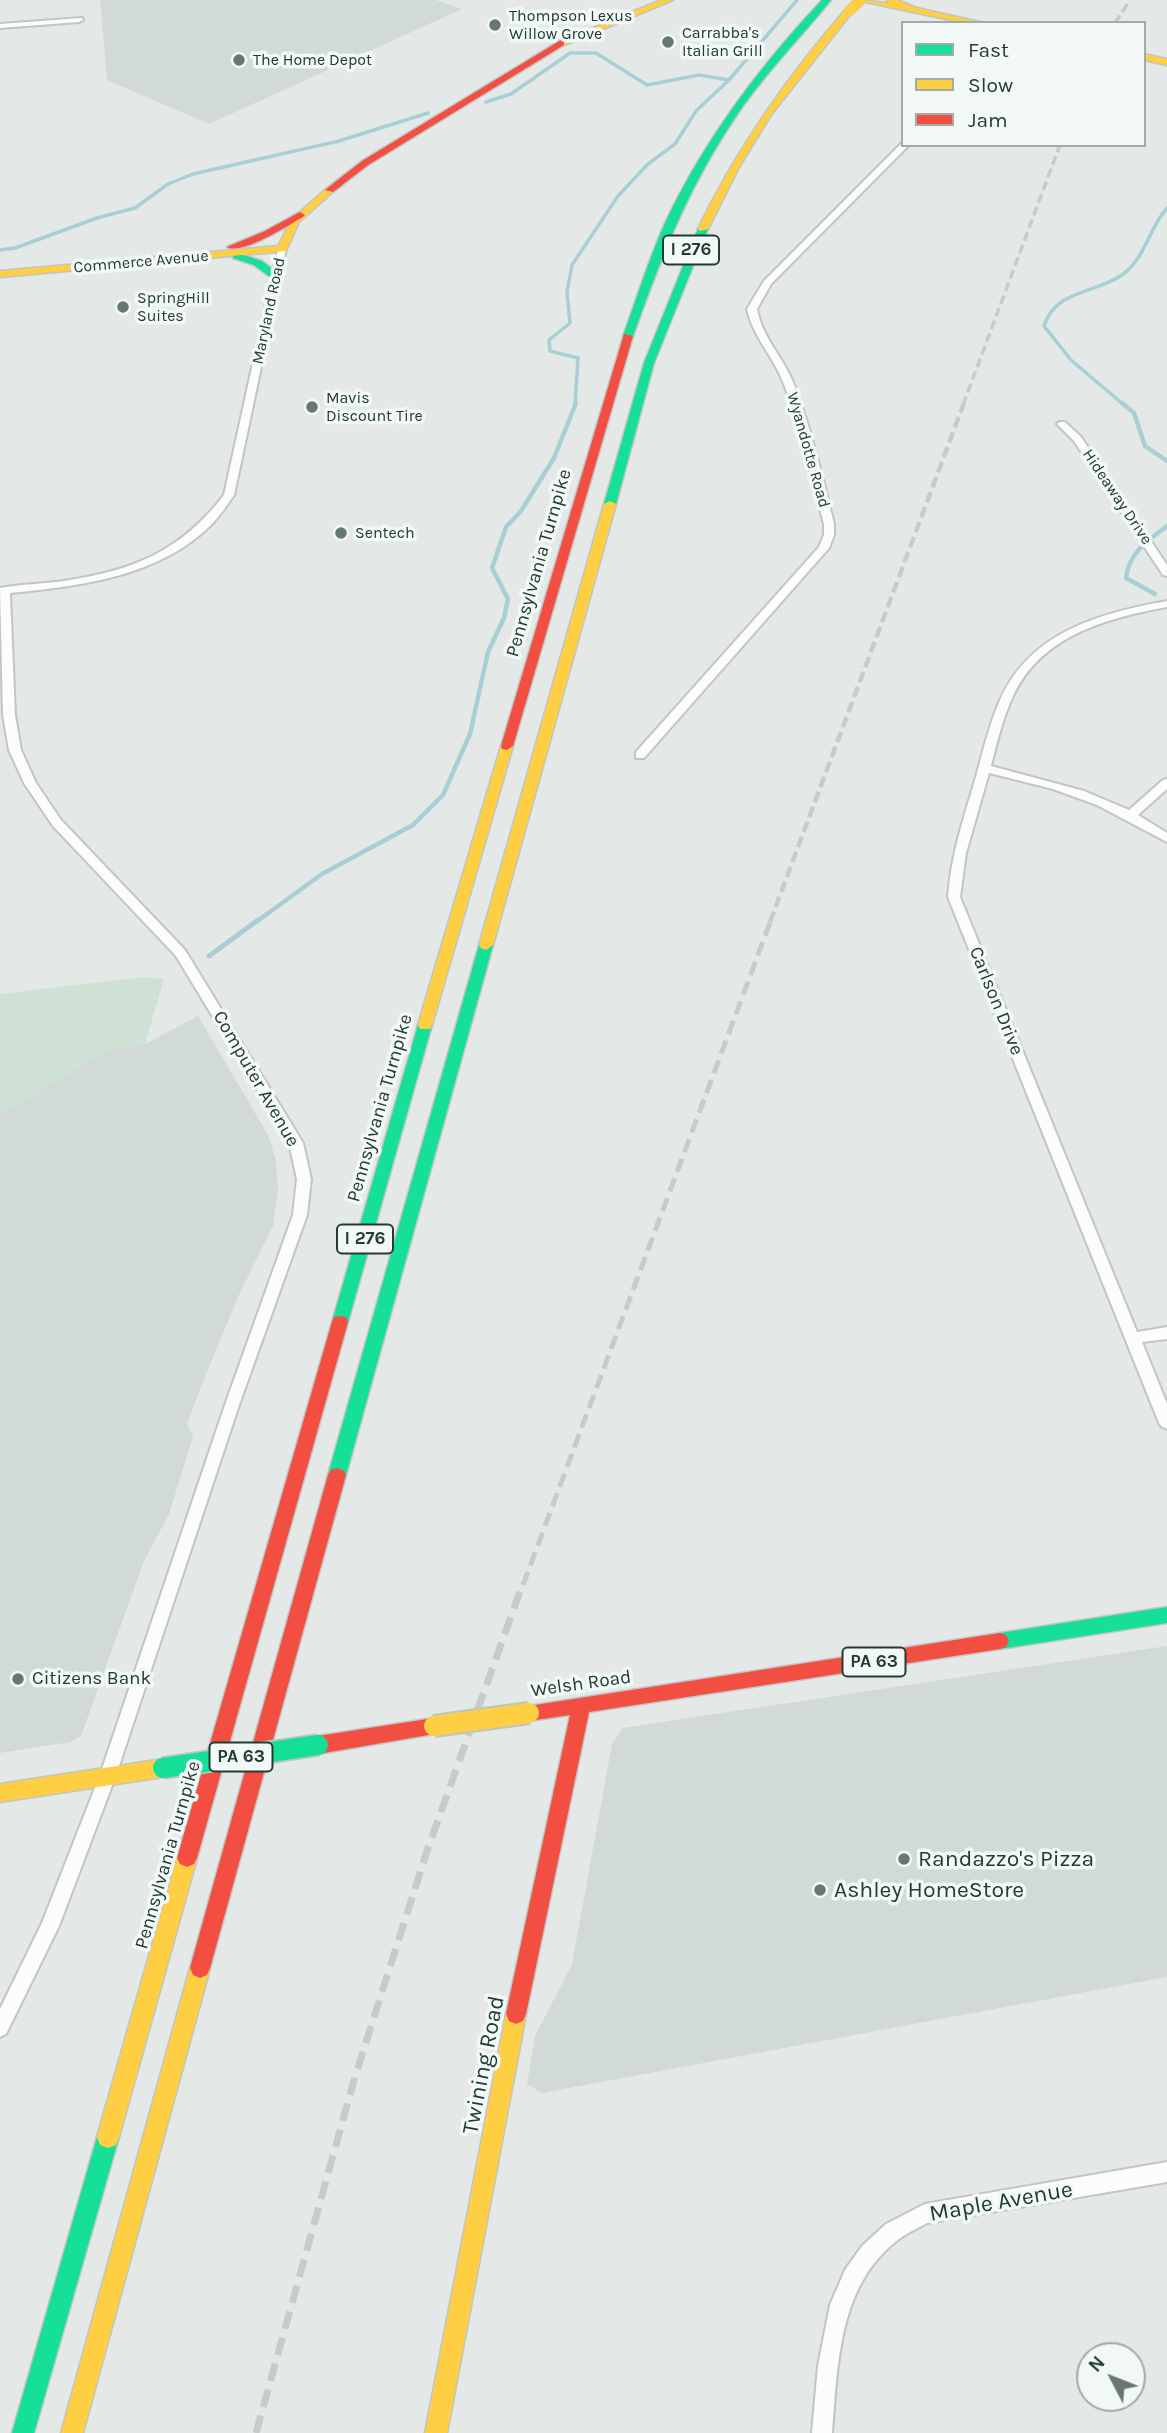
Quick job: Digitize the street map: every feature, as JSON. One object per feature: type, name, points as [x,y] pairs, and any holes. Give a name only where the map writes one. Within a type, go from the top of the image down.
[{"type":"main road","name":"Maryland Road","points":[[282,249],[301,215],[349,173],[544,53],[583,33],[669,0]]},
{"type":"main road","points":[[888,1],[971,21]]},
{"type":"main road","name":"Pennsylvania Turnpike","points":[[23,2433],[411,1075],[627,340],[671,223],[706,161],[756,82],[824,3]]},
{"type":"main road","points":[[857,4],[913,8]]},
{"type":"main road","name":"I 276","points":[[72,2433],[649,363],[688,256],[733,168],[783,89],[857,4]]},
{"type":"main road","points":[[1146,57],[1167,62]]},
{"type":"main road","points":[[199,257],[255,239],[301,215]]},
{"type":"main road","name":"Commerce Avenue","points":[[0,274],[282,249]]},
{"type":"main road","points":[[226,254],[250,260],[277,276]]},
{"type":"main road","name":"Welsh Road","points":[[0,1793],[1167,1615]]},
{"type":"main road","name":"Twining Road","points":[[436,2433],[505,2068],[580,1706]]},
{"type":"street","points":[[0,26],[79,20]]},
{"type":"street","name":"Wyandotte Road","points":[[640,755],[824,548],[829,535],[829,524],[794,397],[785,373],[759,335],[752,309],[767,283],[903,147]]},
{"type":"street","name":"Maryland Road","points":[[3,591],[69,585],[120,573],[168,553],[202,529],[220,510],[229,495],[282,249]]},
{"type":"street","name":"Hideaway Drive","points":[[1062,424],[1078,439],[1167,573]]},
{"type":"street","name":"Computer Avenue","points":[[0,2028],[50,1926],[108,1775],[232,1405],[300,1215],[304,1179],[296,1143],[181,953],[57,823],[30,783],[15,750],[9,715],[3,591]]},
{"type":"street","name":"Carlson Drive","points":[[1167,604],[1110,614],[1050,643],[1027,664],[1009,693],[985,768],[955,870],[954,897],[1167,1423]]},
{"type":"street","points":[[985,768],[1076,791],[1132,814],[1167,838]]},
{"type":"street","points":[[1132,814],[1167,783]]},
{"type":"street","points":[[1133,1338],[1167,1333]]},
{"type":"street","name":"Maple Avenue","points":[[822,2433],[832,2329],[839,2304],[859,2262],[877,2242],[901,2224],[925,2214],[1167,2172]]},
{"type":"shaded area","points":[[100,0],[436,0],[462,9],[209,124],[107,80]]},
{"type":"shaded area","points":[[198,1016],[268,1135],[276,1160],[278,1189],[273,1226],[238,1297],[202,1384],[187,1424],[193,1437],[169,1514],[144,1561],[81,1736],[71,1742],[0,1753],[0,1115],[107,1050],[145,1044]]},
{"type":"shaded area","points":[[1167,1646],[1167,1977],[542,2093],[527,2084],[535,2036],[572,1964],[612,1744],[622,1728]]},
{"type":"green space","points":[[143,977],[164,979],[145,1044],[107,1050],[0,1115],[0,994]]},
{"type":"waterway","points":[[729,80],[797,0]]},
{"type":"waterway","points":[[486,102],[511,94],[570,53],[596,53],[647,85],[699,75],[729,80]]},
{"type":"waterway","points":[[575,405],[578,358],[550,351],[549,340],[570,323],[567,292],[572,265],[618,196],[648,164],[675,144],[696,111],[729,80]]},
{"type":"waterway","points":[[0,250],[15,248],[97,218],[135,208],[168,184],[193,174],[339,141],[428,113]]},
{"type":"waterway","points":[[1124,405],[1071,360],[1044,326],[1057,305],[1111,281],[1130,268],[1167,208]]},
{"type":"waterway","points":[[256,922],[322,874],[413,825],[443,795],[470,734],[488,652],[504,618],[508,599],[492,568],[506,527],[521,511],[554,458],[576,403]]},
{"type":"waterway","points":[[1122,403],[1134,413],[1145,446],[1167,461]]},
{"type":"waterway","points":[[1155,594],[1126,578],[1135,554],[1167,526]]},
{"type":"waterway","points":[[209,956],[258,920]]},
{"type":"railway","points":[[1116,21],[1130,0]]},
{"type":"railway","points":[[963,405],[1059,147]]},
{"type":"railway","points":[[770,922],[964,403]]},
{"type":"railway","points":[[523,1585],[771,920]]},
{"type":"railway","points":[[256,2433],[354,2080],[427,1851],[523,1583]]},
{"type":"traffic: fast","points":[[628,336],[665,235],[703,161],[760,77],[827,0]]},
{"type":"traffic: fast","points":[[610,504],[649,363],[703,229]]},
{"type":"traffic: fast","points":[[237,256],[258,263],[277,277]]},
{"type":"traffic: fast","points":[[337,1475],[486,945]]},
{"type":"traffic: fast","points":[[340,1322],[425,1025]]},
{"type":"traffic: fast","points":[[1000,1641],[1167,1615]]},
{"type":"traffic: fast","points":[[163,1768],[318,1745]]},
{"type":"traffic: fast","points":[[23,2433],[108,2137]]},
{"type":"traffic: slow","points":[[561,43],[669,0]]},
{"type":"traffic: slow","points":[[860,0],[970,21]]},
{"type":"traffic: slow","points":[[849,11],[861,0]]},
{"type":"traffic: slow","points":[[891,1],[913,8]]},
{"type":"traffic: slow","points":[[703,229],[733,169],[767,114],[849,11]]},
{"type":"traffic: slow","points":[[1146,57],[1167,62]]},
{"type":"traffic: slow","points":[[0,274],[282,249],[295,221],[330,190]]},
{"type":"traffic: slow","points":[[486,945],[610,504]]},
{"type":"traffic: slow","points":[[425,1025],[507,746]]},
{"type":"traffic: slow","points":[[434,1726],[529,1713]]},
{"type":"traffic: slow","points":[[0,1793],[163,1768]]},
{"type":"traffic: slow","points":[[108,2137],[187,1858]]},
{"type":"traffic: slow","points":[[72,2433],[200,1968]]},
{"type":"traffic: slow","points":[[436,2433],[516,2014]]},
{"type":"traffic: jam","points":[[330,190],[365,163],[561,43]]},
{"type":"traffic: jam","points":[[232,247],[269,233],[300,215]]},
{"type":"traffic: jam","points":[[507,746],[628,336]]},
{"type":"traffic: jam","points":[[187,1858],[340,1322]]},
{"type":"traffic: jam","points":[[200,1968],[337,1475]]},
{"type":"traffic: jam","points":[[529,1713],[1000,1641]]},
{"type":"traffic: jam","points":[[516,2014],[581,1706]]},
{"type":"traffic: jam","points":[[318,1745],[434,1726]]},
{"type":"place","name":"Thompson Lexus Willow Grove","points":[[495,25]]},
{"type":"place","name":"Carrabba's Italian Grill","points":[[668,42]]},
{"type":"place","name":"The Home Depot","points":[[239,60]]},
{"type":"place","name":"SpringHill Suites","points":[[123,307]]},
{"type":"place","name":"Mavis Discount Tire","points":[[312,407]]},
{"type":"place","name":"Sentech","points":[[341,533]]},
{"type":"place","name":"Citizens Bank","points":[[18,1679]]},
{"type":"place","name":"Randazzo's Pizza","points":[[904,1859]]},
{"type":"place","name":"Ashley HomeStore","points":[[820,1890]]}]
